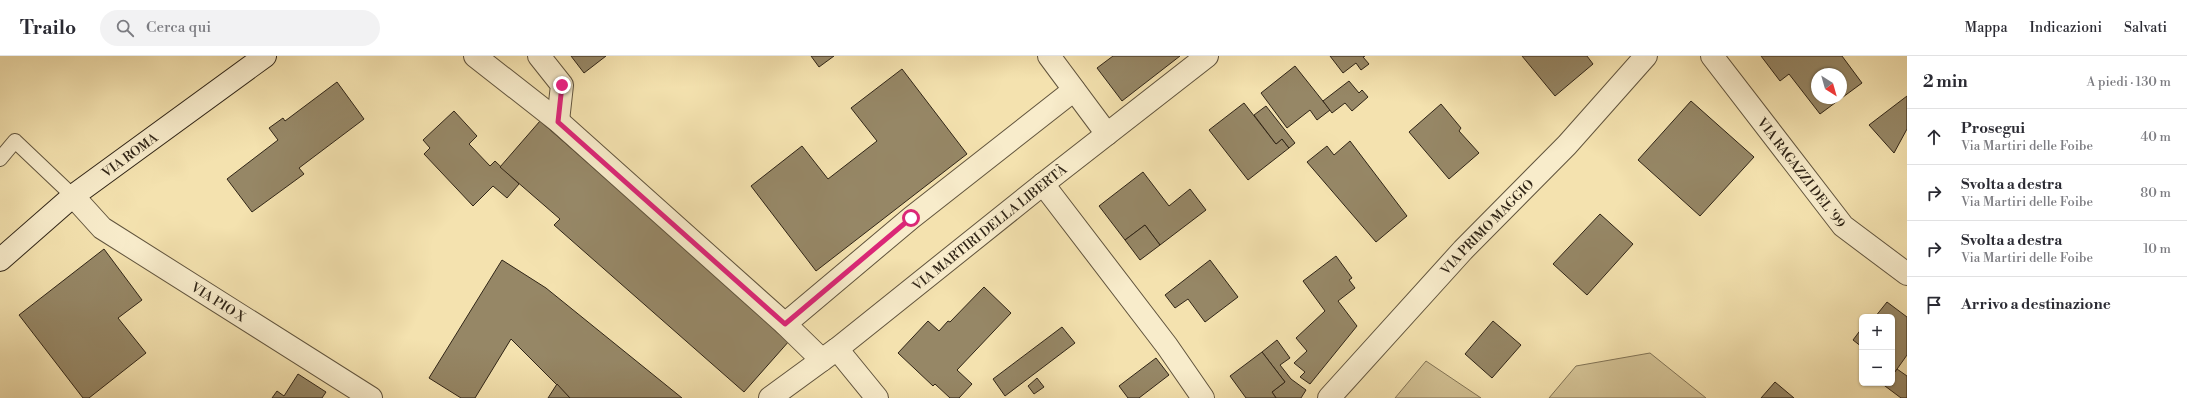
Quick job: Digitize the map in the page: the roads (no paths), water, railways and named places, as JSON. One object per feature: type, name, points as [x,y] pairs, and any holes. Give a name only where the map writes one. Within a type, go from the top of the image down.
[{"type":"street","name":"VIA ROMA","points":[[0,260],[73,196],[265,56]]},
{"type":"street","points":[[475,56],[558,122],[785,324],[829,355],[877,398]]},
{"type":"street","points":[[539,56],[562,85],[558,122]]},
{"type":"street","points":[[1049,56],[1107,134]]},
{"type":"street","name":"VIA MARTIRI DELLA LIBERTÀ","points":[[770,398],[829,355],[1043,184],[1207,56]]},
{"type":"street","name":"VIA PRIMO MAGGIO","points":[[1329,398],[1463,250],[1567,145],[1646,56]]},
{"type":"street","name":"VIA RAGAZZI DEL '99","points":[[1712,56],[1843,226],[1907,274]]},
{"type":"street","points":[[785,324],[911,218],[1074,90]]},
{"type":"street","points":[[1043,184],[1167,346],[1203,398]]},
{"type":"street","name":"VIA PIO X","points":[[73,196],[102,228],[371,398]]},
{"type":"lane","points":[[0,159],[15,141],[73,196]]}]
